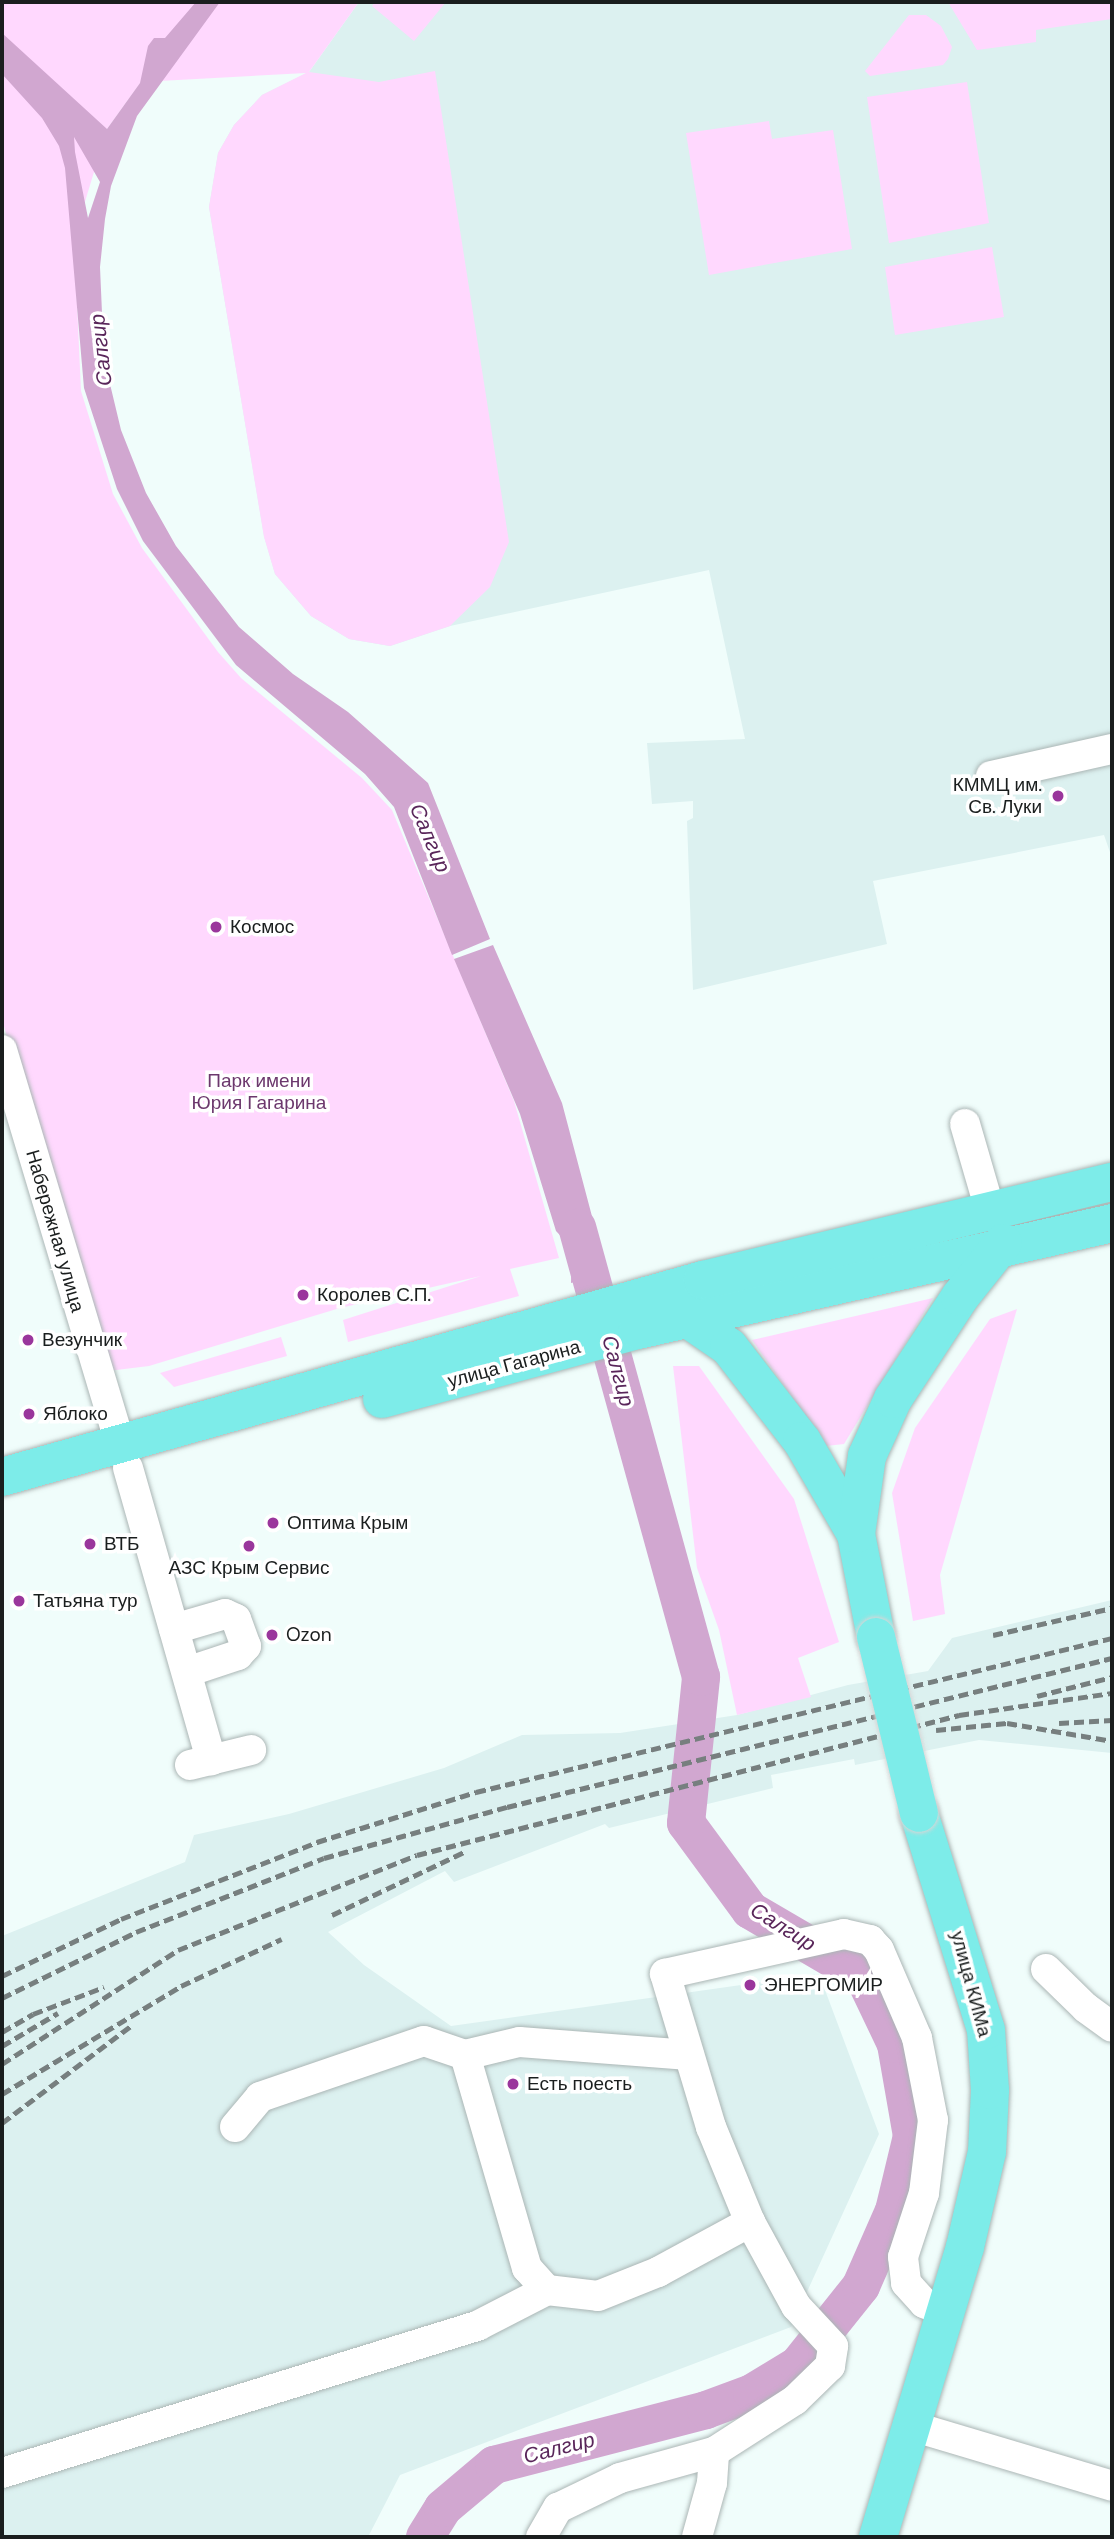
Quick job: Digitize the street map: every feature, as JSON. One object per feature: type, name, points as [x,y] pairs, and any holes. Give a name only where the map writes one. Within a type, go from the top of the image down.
[{"type":"main road","name":"улица Гагарина","points":[[2,1477],[124,1456],[645,1314],[703,1280],[1112,1182]]},
{"type":"main road","points":[[856,1534],[858,1498],[877,1427],[960,1297],[995,1252],[1044,1197]]},
{"type":"main road","name":"улица Гагарина","points":[[645,1314],[691,1318],[995,1252],[1112,1223]]},
{"type":"main road","points":[[691,1318],[729,1347],[785,1419],[856,1534]]},
{"type":"main road","name":"улица Гагарина","points":[[2,1503],[124,1456]]},
{"type":"main road","name":"улица КИМа","points":[[856,1534],[876,1637],[919,1813],[983,2017],[990,2091],[987,2152],[878,2537]]},
{"type":"street","points":[[990,776],[1112,749]]},
{"type":"street","name":"Набережная улица","points":[[2,1050],[187,1672],[200,1762],[251,1750]]},
{"type":"street","points":[[965,1124],[990,1210]]},
{"type":"street","points":[[172,1621],[236,1594]]},
{"type":"street","points":[[172,1621],[225,1614],[236,1619],[246,1646],[238,1655],[187,1672]]},
{"type":"street","points":[[541,2537],[558,2508],[620,2478],[714,2452],[795,2400],[830,2366],[833,2346],[796,2306],[750,2222],[710,2127],[665,1974],[762,1955],[844,1934],[870,1940],[879,1950],[917,2038],[933,2120],[924,2193],[903,2257],[906,2283],[924,2303],[944,2311]]},
{"type":"street","points":[[1046,1969],[1086,2008],[1112,2027]]},
{"type":"street","points":[[235,2127],[260,2097],[424,2041],[465,2055],[519,2042],[689,2055]]},
{"type":"street","points":[[465,2055],[527,2268],[547,2290]]},
{"type":"street","points":[[2,2473],[479,2325],[547,2290],[598,2296],[658,2272],[750,2222]]},
{"type":"street","points":[[908,2425],[1112,2486]]},
{"type":"street","points":[[697,2537],[712,2483],[714,2452]]},
{"type":"shaded area","points":[[359,2],[1112,2],[1112,858],[1104,835],[873,881],[887,944],[693,990],[687,821],[693,818],[693,801],[652,804],[647,743],[745,739],[709,570],[450,626],[390,646],[349,639],[311,616],[275,574],[264,536],[209,207],[218,153],[234,125],[262,95],[309,72]]},
{"type":"shaded area","points":[[1112,1600],[1112,1753],[979,1740],[855,1765],[854,1759],[771,1775],[773,1788],[609,1828],[605,1824],[454,1882],[445,1871],[328,1932],[364,1965],[451,2026],[819,1974],[879,2134],[791,2327],[400,2475],[368,2537],[2,2537],[2,1936],[185,1862],[194,1835],[289,1814],[444,1768],[522,1735],[620,1733],[737,1715],[848,1685],[928,1671],[952,1638]]},
{"type":"green space","name":"Парк имени Юрия Гагарина","points":[[2,2],[359,2],[309,72],[379,82],[435,71],[509,542],[490,587],[450,626],[390,646],[349,639],[311,616],[275,574],[264,537],[209,207],[218,153],[234,125],[262,95],[306,73],[141,82],[107,129],[74,238],[81,391],[113,494],[142,548],[218,652],[241,678],[362,778],[392,810],[514,1101],[559,1258],[510,1269],[519,1296],[348,1342],[343,1320],[481,1276],[340,1308],[149,1366],[100,1372],[2,1019]]},
{"type":"green space","points":[[375,2],[446,2],[414,41],[372,6]]},
{"type":"green space","points":[[948,2],[1112,2],[1112,19],[1036,30],[1036,42],[977,50]]},
{"type":"green space","points":[[909,15],[926,15],[941,26],[952,47],[948,59],[943,65],[870,76],[865,71]]},
{"type":"green space","points":[[967,82],[989,223],[889,243],[867,97]]},
{"type":"green space","points":[[769,121],[772,139],[833,130],[852,249],[709,275],[686,133]]},
{"type":"green space","points":[[992,247],[1004,317],[895,335],[885,267]]},
{"type":"green space","points":[[933,1298],[844,1444],[826,1446],[752,1340]]},
{"type":"green space","points":[[1017,1309],[940,1575],[945,1614],[913,1621],[892,1493],[915,1428],[990,1319]]},
{"type":"green space","points":[[281,1337],[287,1356],[174,1387],[160,1373]]},
{"type":"green space","points":[[673,1366],[699,1366],[794,1499],[839,1642],[798,1658],[811,1697],[737,1715],[719,1630],[697,1568]]},
{"type":"water","points":[[196,2],[220,2],[137,116],[111,186],[100,267],[104,359],[121,430],[146,493],[176,546],[239,627],[293,674],[348,712],[428,783],[490,939],[452,955],[394,807],[365,774],[236,665],[143,541],[117,489],[84,388],[65,168],[59,146],[42,118],[2,74],[2,33],[107,129],[140,83],[148,46],[154,38],[165,38]],"holes":[[[74,137],[100,182],[88,218]]]},
{"type":"water","points":[[493,945],[562,1103],[607,1273],[571,1283],[572,1248],[556,1231],[520,1114],[454,959]]},
{"type":"waterway","name":"Салгир","points":[[425,2537],[443,2508],[494,2465],[706,2410],[752,2393],[798,2365],[861,2286],[894,2211],[912,2136],[896,2044],[864,1977],[750,1910],[686,1823],[701,1677],[577,1228]]},
{"type":"railway","points":[[993,1635],[1112,1608]]},
{"type":"railway","points":[[2,1976],[121,1919],[317,1842],[476,1792],[1112,1638]]},
{"type":"railway","points":[[2,1998],[136,1932],[324,1858],[507,1807],[1112,1658]]},
{"type":"railway","points":[[1037,1696],[1112,1677]]},
{"type":"railway","points":[[2,2064],[178,1950],[417,1855],[959,1715],[1112,1693]]},
{"type":"railway","points":[[1059,1723],[1112,1720]]},
{"type":"railway","points":[[936,1730],[1007,1723],[1112,1741]]},
{"type":"railway","points":[[332,1915],[466,1851]]},
{"type":"railway","points":[[2,2094],[181,1986],[282,1939]]},
{"type":"railway","points":[[2,2032],[33,2014],[104,1987]]},
{"type":"railway","points":[[2,2046],[58,2013]]},
{"type":"railway","points":[[2,2123],[132,2025]]},
{"type":"place","name":"КММЦ им. Св. Луки","points":[[1058,796]]},
{"type":"place","name":"Космос","points":[[216,927]]},
{"type":"place","name":"Королев С.П.","points":[[303,1295]]},
{"type":"place","name":"Везунчик","points":[[28,1340]]},
{"type":"place","name":"Яблоко","points":[[29,1414]]},
{"type":"place","name":"Оптима Крым","points":[[273,1523]]},
{"type":"place","name":"ВТБ","points":[[90,1544]]},
{"type":"place","name":"АЗС Крым Сервис","points":[[249,1546]]},
{"type":"place","name":"Татьяна тур","points":[[19,1601]]},
{"type":"place","name":"Ozon","points":[[272,1635]]},
{"type":"place","name":"ЭНЕРГОМИР","points":[[750,1985]]},
{"type":"place","name":"Есть поесть","points":[[513,2084]]}]
